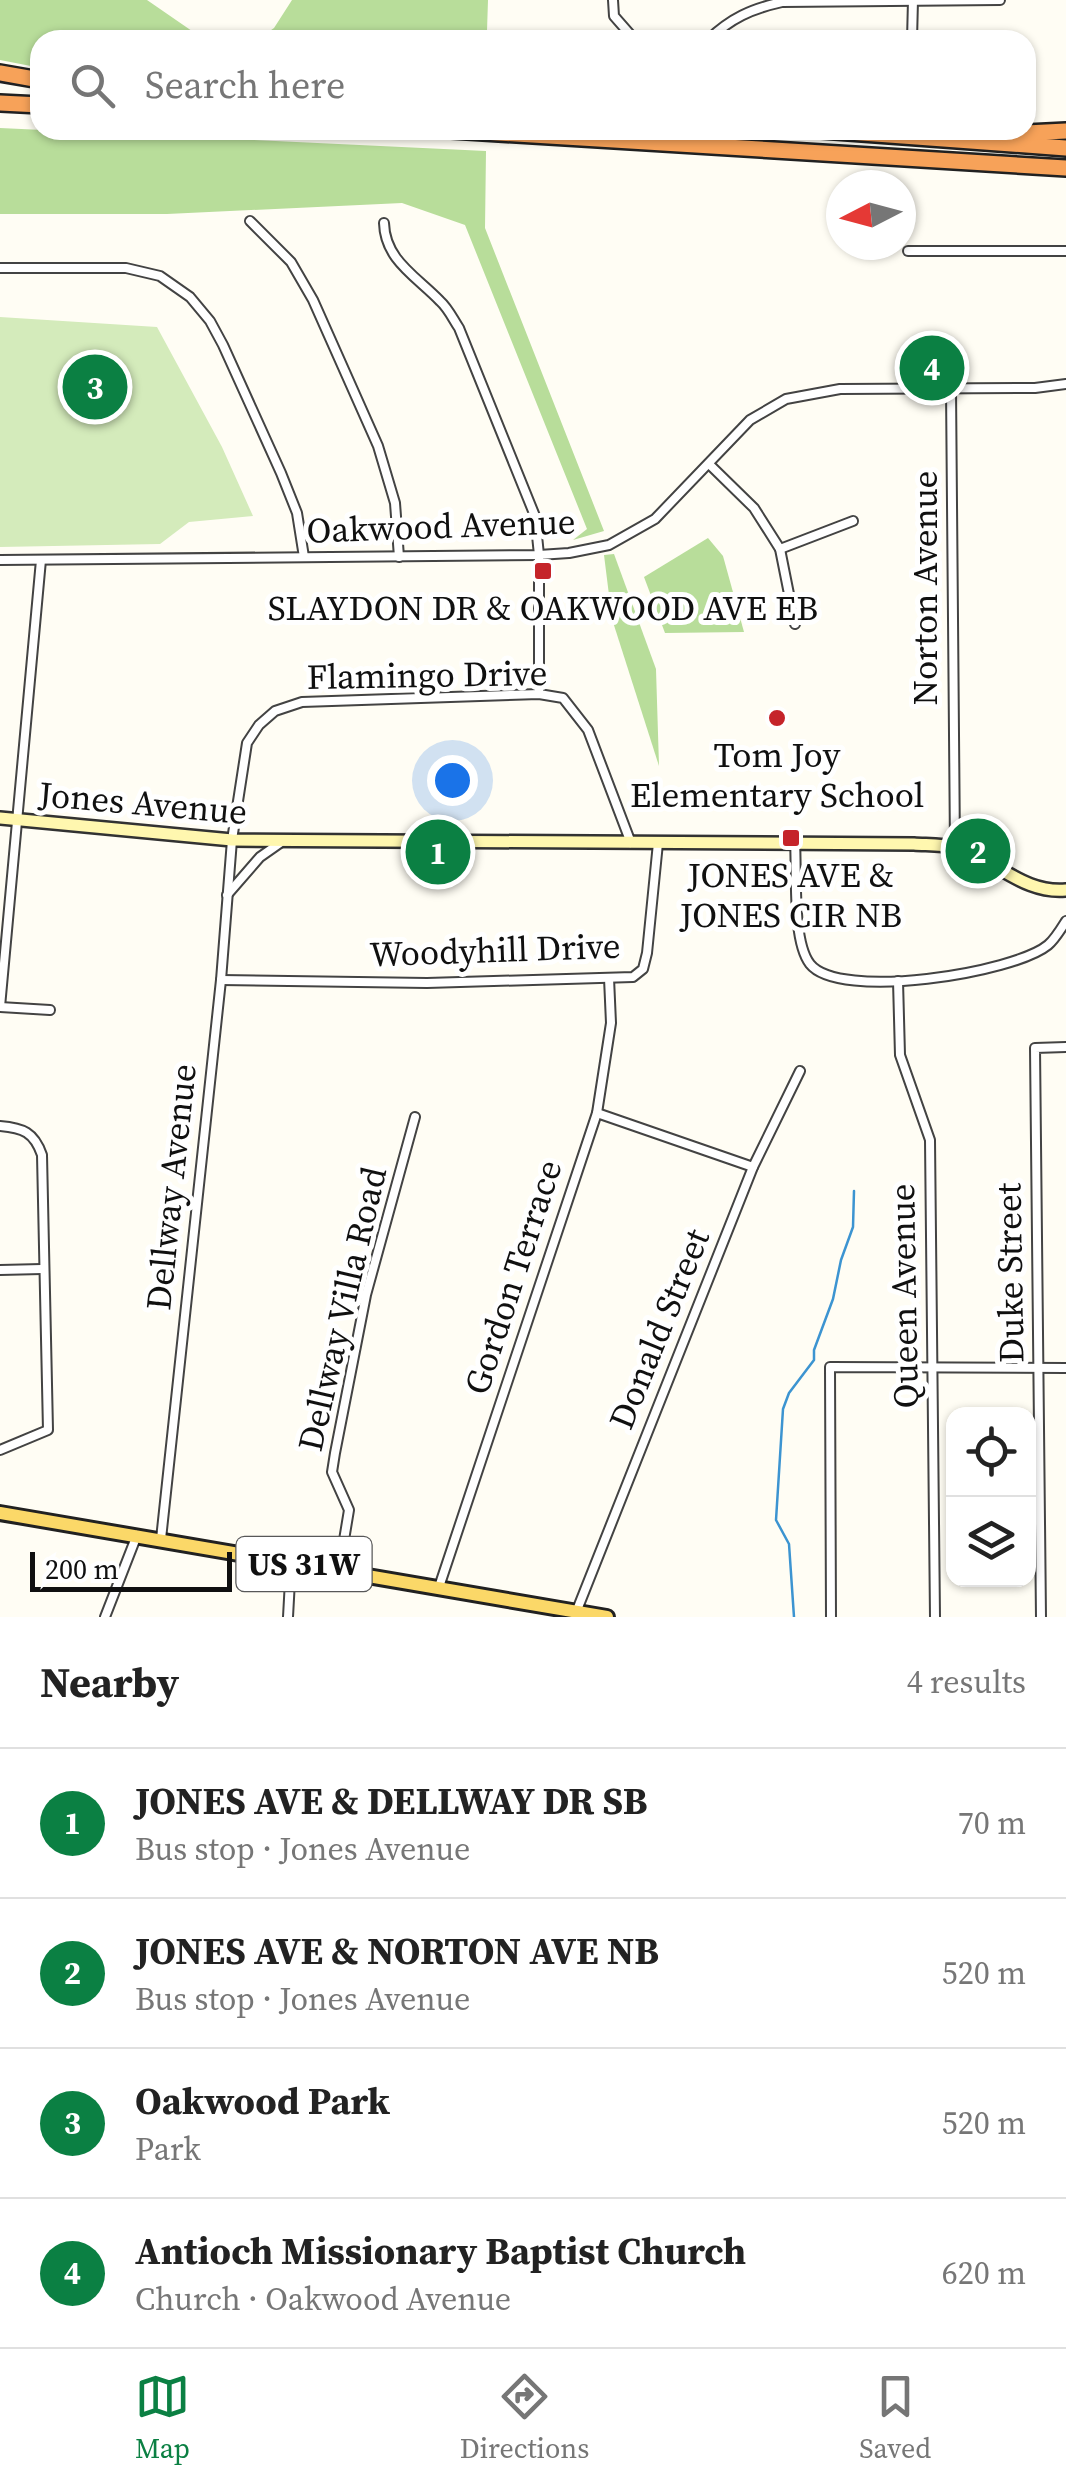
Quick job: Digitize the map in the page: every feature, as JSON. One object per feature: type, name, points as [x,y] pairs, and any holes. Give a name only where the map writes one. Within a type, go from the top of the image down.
[{"type":"highway","points":[[0,76],[30,80]]},
{"type":"highway","points":[[0,106],[30,108]]},
{"type":"highway","points":[[1036,132],[1066,131]]},
{"type":"highway","points":[[613,140],[1066,168]]},
{"type":"highway","points":[[981,140],[1066,148]]},
{"type":"main road","name":"US 31W","points":[[0,1513],[607,1617]]},
{"type":"street","points":[[613,0],[614,16],[626,30]]},
{"type":"street","points":[[912,30],[913,0]]},
{"type":"street","points":[[719,30],[740,15],[782,2],[1000,0]]},
{"type":"street","points":[[250,220],[291,262],[313,300],[378,446],[394,503],[399,557]]},
{"type":"street","points":[[384,223],[384,239],[392,255],[444,304],[461,332],[536,516],[540,694]]},
{"type":"street","points":[[916,251],[1066,251]]},
{"type":"street","points":[[0,268],[126,268],[160,276],[190,297],[223,345],[281,473],[297,513],[304,557]]},
{"type":"street","name":"Oakwood Avenue","points":[[0,560],[539,555],[591,550],[655,519],[750,420],[786,399],[840,388],[1035,388],[1066,384]]},
{"type":"street","name":"Norton Avenue","points":[[951,388],[955,848]]},
{"type":"street","points":[[709,464],[754,508],[780,548],[795,624]]},
{"type":"street","points":[[780,548],[853,522]]},
{"type":"street","points":[[41,560],[0,1006],[50,1010]]},
{"type":"street","name":"Flamingo Drive","points":[[232,840],[247,744],[258,725],[276,710],[302,702],[540,694],[564,698],[588,730],[631,843]]},
{"type":"street","name":"Jones Avenue","points":[[0,818],[282,842],[795,842],[955,848],[1029,886],[1050,892],[1066,890]]},
{"type":"street","name":"Dellway Avenue","points":[[161,1539],[221,980],[232,840]]},
{"type":"street","name":"Jones Avenue","points":[[227,896],[260,857],[282,842]]},
{"type":"street","points":[[795,842],[801,944],[812,967],[825,976],[844,980],[935,979],[1012,962],[1047,946],[1066,920]]},
{"type":"street","name":"Woodyhill Drive","points":[[221,980],[427,982],[634,977],[642,970],[658,843]]},
{"type":"street","name":"Gordon Terrace","points":[[439,1587],[597,1112],[611,1022],[609,978]]},
{"type":"street","name":"Queen Avenue","points":[[898,981],[900,1055],[930,1140],[935,1617]]},
{"type":"street","name":"Duke Street","points":[[1040,1617],[1035,1048],[1066,1046]]},
{"type":"street","name":"Donald Street","points":[[577,1610],[753,1167],[800,1071]]},
{"type":"street","points":[[597,1112],[753,1167]]},
{"type":"street","name":"Dellway Villa Road","points":[[339,1570],[349,1510],[332,1472],[335,1453],[366,1295],[415,1117]]},
{"type":"street","points":[[0,1126],[22,1128],[36,1139],[42,1155],[48,1430],[0,1450]]},
{"type":"street","points":[[0,1270],[42,1269]]},
{"type":"street","points":[[831,1617],[830,1367],[1066,1368]]},
{"type":"street","points":[[105,1617],[137,1536]]},
{"type":"street","points":[[288,1617],[291,1562]]},
{"type":"green space","points":[[0,0],[147,0],[190,30],[30,30],[30,65],[0,60]]},
{"type":"green space","points":[[292,0],[488,0],[487,30],[271,30]]},
{"type":"green space","points":[[0,128],[30,129],[30,140],[254,140],[486,151],[485,228],[604,531],[573,540],[587,529],[465,225],[402,203],[167,214],[0,214]]},
{"type":"green space","points":[[0,317],[157,327],[222,447],[253,516],[189,522],[160,544],[0,547]]},
{"type":"green space","points":[[708,538],[723,556],[744,632],[665,633],[644,577]]},
{"type":"green space","points":[[614,554],[656,669],[659,766],[612,619],[604,555]]},
{"type":"waterway","points":[[794,1617],[789,1544],[776,1520],[783,1409],[789,1393],[814,1360],[853,1227],[854,1191]]},
{"type":"place","name":"Antioch Missionary Baptist Church","points":[[932,368]]},
{"type":"place","name":"Oakwood Park","points":[[95,387]]},
{"type":"place","name":"SLAYDON DR & OAKWOOD AVE EB","points":[[543,571]]},
{"type":"place","name":"Tom Joy Elementary School","points":[[777,718]]},
{"type":"place","name":"JONES AVE & JONES CIR NB","points":[[791,838]]},
{"type":"place","name":"JONES AVE & NORTON AVE NB","points":[[978,851]]},
{"type":"place","name":"JONES AVE & DELLWAY DR SB","points":[[438,852]]}]
